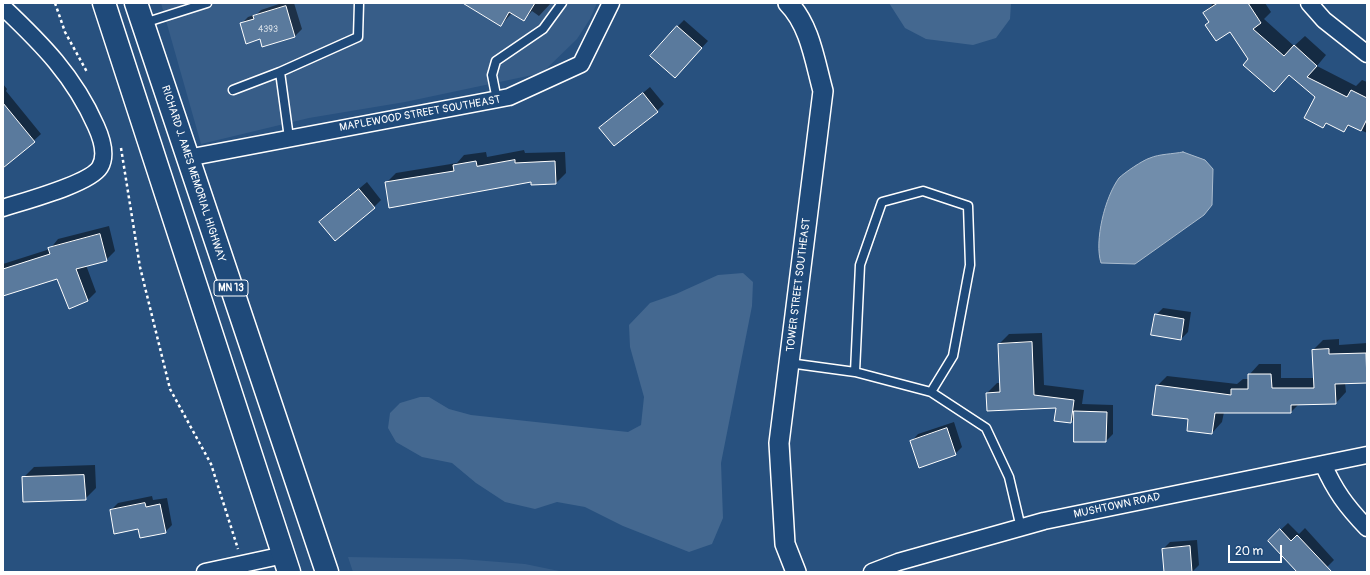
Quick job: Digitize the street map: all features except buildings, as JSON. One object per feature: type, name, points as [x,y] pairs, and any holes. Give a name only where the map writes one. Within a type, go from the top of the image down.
[{"type":"main road","name":"MN 13","points":[[104,3],[286,563]]},
{"type":"main road","name":"RICHARD J. AMES MEMORIAL HIGHWAY","points":[[136,3],[327,572]]},
{"type":"street","name":"MAPLEWOOD STREET SOUTHEAST","points":[[187,158],[509,97],[581,64],[611,3]]},
{"type":"street","name":"TOWER STREET SOUTHEAST","points":[[788,3],[794,8],[808,36],[823,91],[779,444],[785,544],[796,572]]},
{"type":"street","points":[[1309,3],[1324,20],[1367,54]]},
{"type":"street","points":[[3,7],[39,41],[68,74],[87,106],[101,137],[103,152],[100,167],[87,179],[3,208]]},
{"type":"street","name":"MUSHTOWN ROAD","points":[[872,572],[898,562],[1021,528],[1148,499],[1367,455]]},
{"type":"street","points":[[1323,464],[1334,489],[1351,511],[1367,528]]},
{"type":"street","points":[[205,572],[242,564],[286,563]]},
{"type":"lane","points":[[143,24],[208,3]]},
{"type":"lane","points":[[233,90],[280,72],[358,37],[359,3]]},
{"type":"lane","points":[[497,100],[492,75],[496,61],[543,29],[562,3]]},
{"type":"lane","points":[[280,72],[289,138]]},
{"type":"lane","points":[[855,372],[860,265],[882,202],[922,192],[968,206],[970,265],[953,356],[931,392]]},
{"type":"lane","points":[[789,363],[855,372],[931,392],[986,428],[1009,477],[1021,528]]},
{"type":"path","points":[[55,3],[65,32],[90,78]]},
{"type":"path","points":[[120,145],[140,267],[170,389],[211,464],[242,564]]},
{"type":"shaded area","points":[[161,3],[597,3],[590,19],[577,39],[542,73],[405,102],[309,118],[201,144]]},
{"type":"shaded area","points":[[889,3],[1011,3],[1010,19],[996,38],[973,45],[926,39],[905,28]]},
{"type":"shaded area","points":[[1183,152],[1205,160],[1213,169],[1212,205],[1204,215],[1135,264],[1101,263],[1099,243],[1102,219],[1109,196],[1119,178],[1147,159]]},
{"type":"shaded area","points":[[743,273],[753,282],[752,306],[721,463],[723,518],[712,544],[689,552],[623,526],[585,507],[557,502],[535,509],[505,502],[476,483],[452,463],[422,457],[396,442],[388,428],[390,413],[400,403],[420,397],[429,397],[449,409],[471,415],[628,432],[641,425],[644,397],[630,347],[629,325],[650,303],[676,294],[718,275]]},
{"type":"shaded area","points":[[348,557],[461,559],[525,564],[564,572],[353,572]]}]
